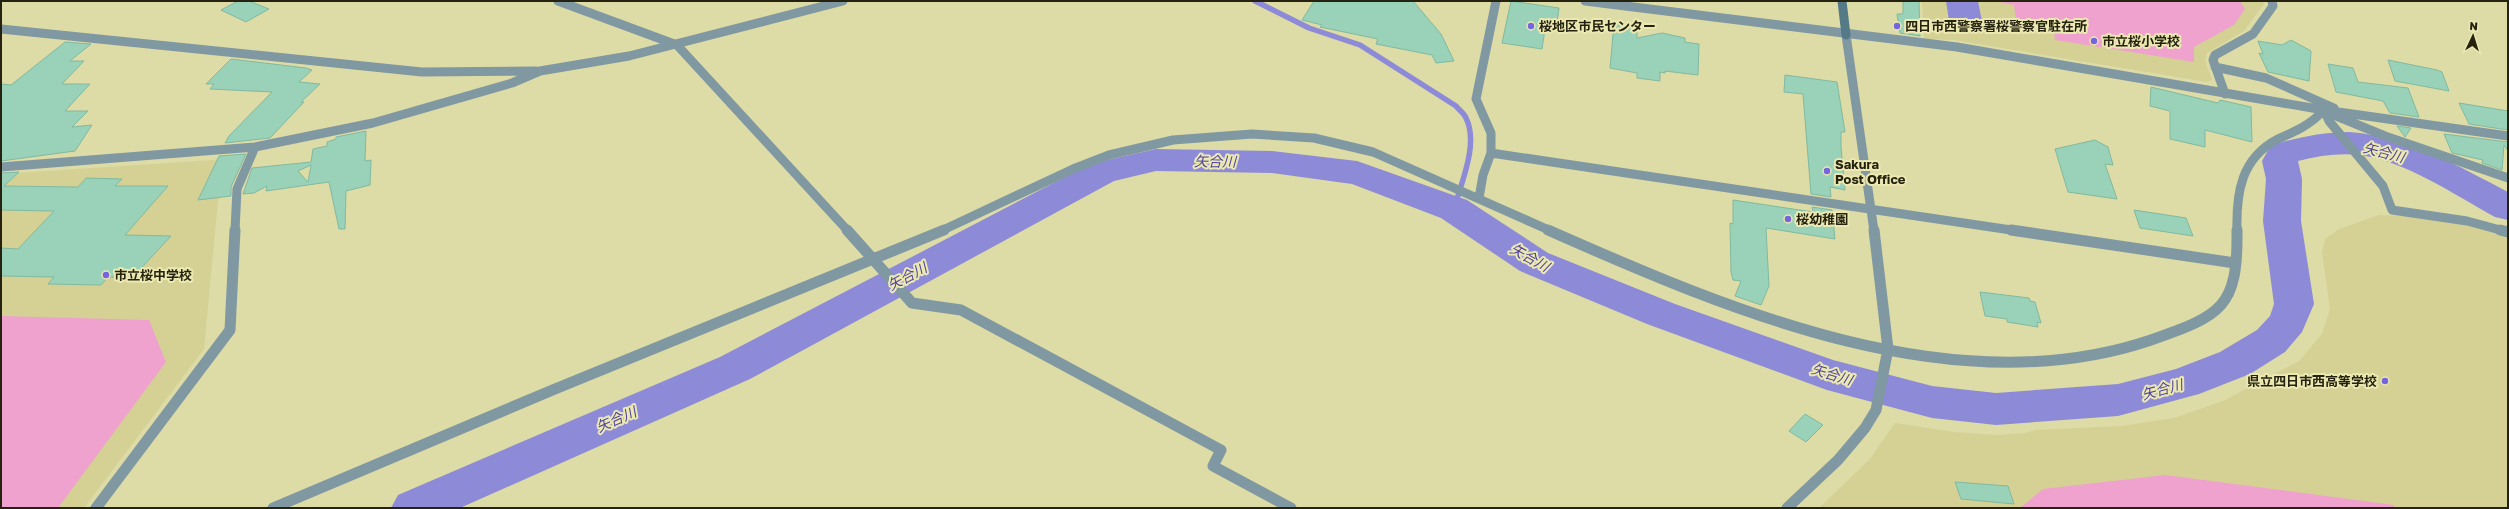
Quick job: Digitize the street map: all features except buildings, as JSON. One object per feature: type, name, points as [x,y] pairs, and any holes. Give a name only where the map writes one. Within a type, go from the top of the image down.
[{"type":"street","points":[[558,1],[677,45],[878,263],[912,303],[961,310],[1221,450],[1213,466],[1291,508]]},
{"type":"street","points":[[1,29],[422,72],[540,71],[629,56],[677,45],[843,1]]},
{"type":"street","points":[[1475,197],[1491,153],[1491,133],[1476,99],[1496,1]]},
{"type":"street","points":[[1585,1],[1957,48],[2324,110],[2508,136]]},
{"type":"street","points":[[1787,508],[1838,460],[1865,428],[1876,410],[1888,349],[1872,210],[1842,1]]},
{"type":"street","points":[[2225,94],[2213,60],[2215,55],[2253,34],[2273,6],[2272,1]]},
{"type":"street","points":[[2215,67],[2266,78],[2347,113]]},
{"type":"street","points":[[1,167],[255,147],[373,123],[512,83],[540,71]]},
{"type":"street","points":[[2324,110],[2328,121],[2383,186],[2392,210],[2467,221],[2508,232]]},
{"type":"street","points":[[2324,110],[2342,120],[2378,134],[2508,178]]},
{"type":"street","points":[[273,508],[600,370],[878,263],[1104,156],[1133,148],[1189,138],[1256,134],[1320,139],[1376,153],[1579,243],[1721,300],[1780,321],[1888,349],[1943,359],[2010,362],[2063,360],[2111,353],[2187,325],[2221,306],[2234,287],[2237,194],[2248,164],[2269,142],[2317,120],[2324,110]]},
{"type":"street","points":[[96,508],[230,330],[237,189],[255,147]]},
{"type":"street","points":[[1491,153],[2235,263]]},
{"type":"shaded area","name":"市立桜小学校","points":[[1922,1],[2264,1],[2264,4],[2244,31],[2207,53],[2205,60],[2212,80],[2207,82],[1954,40],[1924,39]]},
{"type":"shaded area","points":[[1946,1],[1978,1],[1984,32],[1950,27]]},
{"type":"shaded area","points":[[1994,1],[2240,1],[2245,9],[2234,25],[2194,47],[2194,62],[2055,40],[2053,24],[2016,20],[2014,5]]},
{"type":"shaded area","name":"市立桜中学校","points":[[228,159],[235,163],[218,201],[204,349],[84,508],[1,508],[1,174]]},
{"type":"shaded area","name":"県立四日市西高等学校","points":[[2379,215],[2412,216],[2459,223],[2508,235],[2508,508],[1819,508],[1870,459],[1895,423],[1954,432],[1997,435],[2025,433],[2035,430],[2122,426],[2174,418],[2223,401],[2299,361],[2322,334],[2330,309],[2322,252],[2325,239],[2339,229]]},
{"type":"shaded area","points":[[1,316],[149,320],[166,362],[58,508],[1,508]]},
{"type":"shaded area","points":[[2165,475],[2394,505],[2395,508],[2020,508],[2043,489]]},
{"type":"waterway","points":[[1255,1],[1309,28],[1360,45],[1456,106],[1466,118],[1470,128],[1471,140],[1468,164],[1454,209]]},
{"type":"waterway","name":"矢合川","points":[[414,508],[735,368],[1103,172],[1156,160],[1272,162],[1357,173],[1454,209],[1534,262],[1661,314],[1827,374],[1932,402],[1996,409],[2118,400],[2184,383],[2235,363],[2271,341],[2288,322],[2294,304],[2282,221],[2284,179],[2280,161],[2283,153],[2338,143],[2371,146],[2424,164],[2508,208]]},
{"type":"place","name":"桜地区市民センター","points":[[1531,26]]},
{"type":"place","name":"四日市西警察署桜警察官駐在所","points":[[1897,26]]},
{"type":"place","name":"市立桜小学校","points":[[2094,41]]},
{"type":"place","name":"Sakura Post Office","points":[[1827,171]]},
{"type":"place","name":"桜幼稚園","points":[[1788,219]]},
{"type":"place","name":"市立桜中学校","points":[[106,275]]},
{"type":"place","name":"県立四日市西高等学校","points":[[2385,381]]}]
